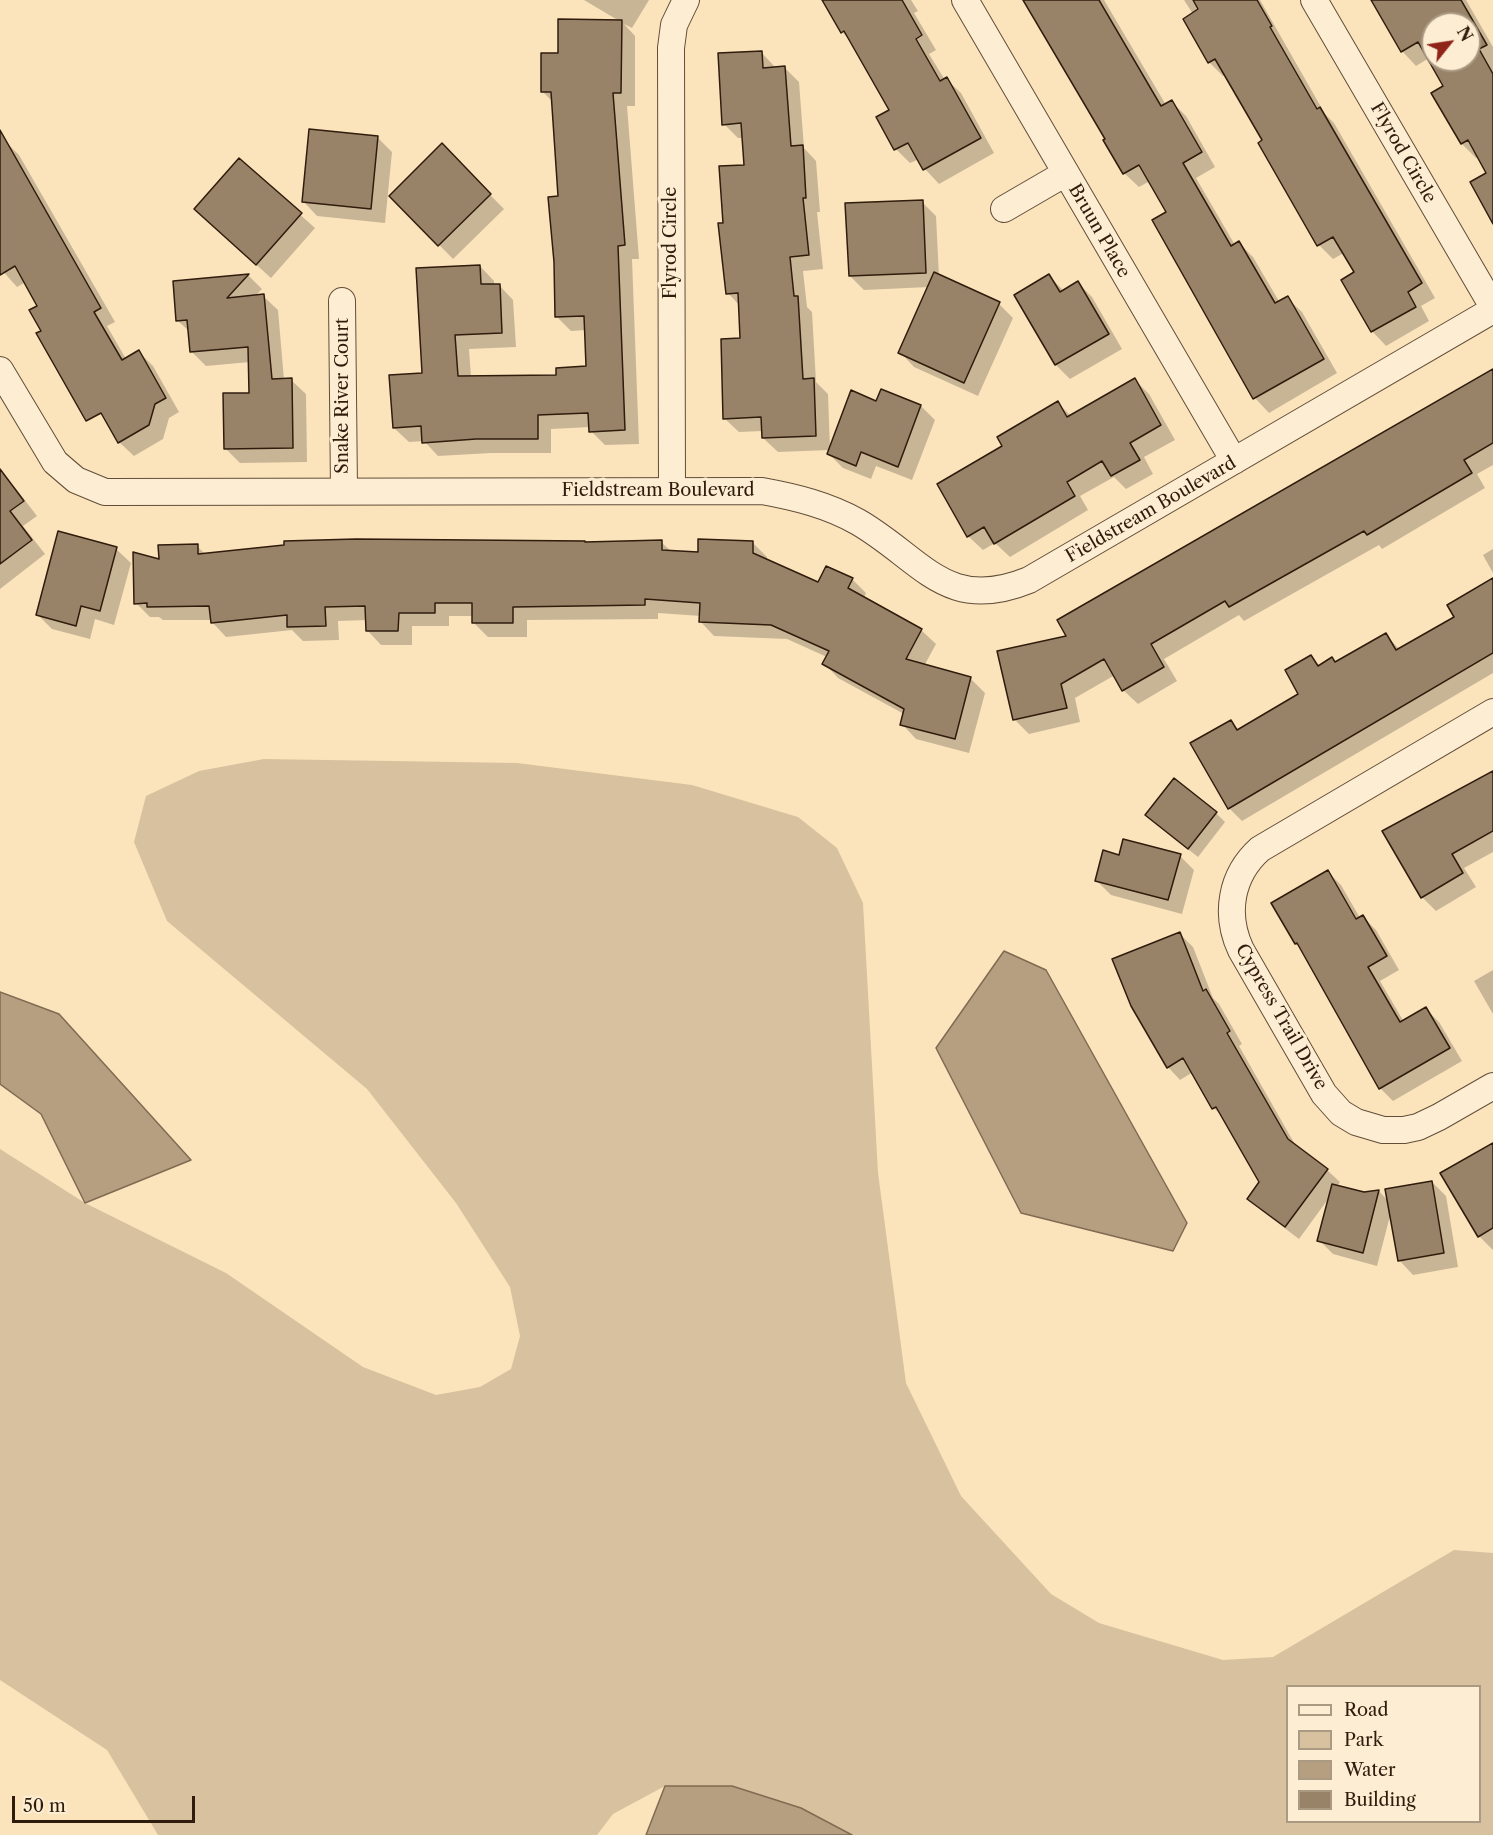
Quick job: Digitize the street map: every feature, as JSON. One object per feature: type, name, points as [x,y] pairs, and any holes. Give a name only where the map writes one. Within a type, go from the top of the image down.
[{"type":"street","name":"Flyrod Circle","points":[[672,490],[670,48],[674,25],[686,0]]},
{"type":"street","name":"Bruun Place","points":[[965,0],[1234,461]]},
{"type":"street","name":"Flyrod Circle","points":[[1314,0],[1493,308]]},
{"type":"street","points":[[1004,209],[1066,173]]},
{"type":"street","name":"Snake River Court","points":[[342,301],[344,490]]},
{"type":"street","name":"Fieldstream Boulevard","points":[[0,370],[55,462],[68,475],[95,489],[116,493],[344,490],[762,491],[799,498],[843,514],[868,528],[939,580],[961,589],[980,592],[1007,589],[1029,580],[1493,308]]},
{"type":"street","name":"Cypress Trail Drive","points":[[1493,712],[1260,849],[1242,871],[1234,892],[1231,911],[1233,931],[1247,960],[1324,1094],[1348,1118],[1375,1129],[1404,1130],[1426,1124],[1493,1086]]},
{"type":"green space","points":[[264,759],[517,763],[692,785],[798,817],[837,848],[863,903],[878,1173],[906,1383],[961,1496],[1051,1594],[1099,1623],[1223,1660],[1273,1657],[1454,1550],[1493,1553],[1493,1835],[852,1835],[801,1808],[732,1786],[665,1786],[613,1814],[597,1835],[158,1835],[107,1750],[0,1680],[0,1149],[85,1203],[226,1273],[363,1367],[436,1395],[480,1387],[511,1369],[520,1336],[510,1287],[456,1203],[367,1089],[167,921],[134,842],[146,796],[199,771]]},
{"type":"water","points":[[1004,951],[1046,970],[1187,1223],[1173,1251],[1021,1213],[936,1048]]},
{"type":"water","points":[[0,992],[59,1014],[191,1160],[85,1203],[41,1114],[0,1084]]},
{"type":"water","points":[[665,1786],[732,1786],[801,1808],[852,1835],[646,1835]]},
{"type":"building","points":[[822,0],[902,0],[922,35],[916,39],[940,81],[947,77],[981,138],[923,170],[908,143],[894,150],[876,117],[889,110],[844,31],[841,33]]},
{"type":"building","points":[[1023,0],[1099,0],[1161,106],[1172,100],[1202,152],[1183,163],[1231,246],[1239,241],[1275,303],[1288,296],[1324,359],[1253,399],[1152,220],[1166,212],[1139,165],[1123,174],[1103,140],[1105,139]]},
{"type":"building","points":[[1193,0],[1257,0],[1317,109],[1320,107],[1422,283],[1408,292],[1416,307],[1371,332],[1341,280],[1354,272],[1333,237],[1317,246],[1258,143],[1262,140],[1215,59],[1208,63],[1183,19],[1198,9]]},
{"type":"building","points":[[1371,0],[1461,0],[1468,12],[1421,12],[1421,47],[1418,42],[1401,52]]},
{"type":"building","points":[[558,19],[622,20],[621,93],[613,93],[625,245],[618,246],[625,430],[589,432],[588,413],[538,415],[538,439],[476,439],[422,443],[421,426],[393,428],[389,375],[422,373],[416,268],[480,265],[481,284],[500,284],[502,333],[455,335],[458,376],[556,375],[556,368],[586,366],[584,316],[555,317],[554,262],[548,197],[558,196],[551,92],[541,92],[541,53],[558,53]]},
{"type":"building","points":[[1481,35],[1487,45],[1481,48]]},
{"type":"building","points":[[762,51],[763,68],[785,66],[791,146],[803,145],[806,198],[803,198],[809,255],[790,257],[794,296],[798,296],[803,379],[814,378],[816,436],[762,438],[761,417],[723,419],[721,339],[740,338],[738,293],[726,294],[718,223],[723,223],[719,166],[744,165],[741,123],[722,125],[718,53]]},
{"type":"building","points":[[1481,53],[1493,74],[1493,224],[1470,182],[1486,173],[1468,140],[1461,144],[1431,93],[1443,86],[1435,72],[1481,72]]},
{"type":"building","points":[[309,129],[378,136],[371,209],[302,202]]},
{"type":"building","points":[[0,130],[101,308],[94,312],[122,360],[139,350],[166,398],[155,404],[149,425],[118,443],[101,413],[86,421],[36,333],[41,331],[29,310],[37,306],[15,266],[0,275]]},
{"type":"building","points":[[442,143],[491,194],[438,246],[389,196]]},
{"type":"building","points":[[239,158],[302,213],[256,265],[194,209]]},
{"type":"building","points":[[923,200],[926,273],[849,276],[845,203]]},
{"type":"building","points":[[934,272],[1000,302],[964,383],[898,353]]},
{"type":"building","points":[[249,274],[227,298],[264,294],[272,379],[292,378],[293,448],[224,449],[223,393],[249,393],[248,347],[190,352],[187,320],[176,321],[173,281]]},
{"type":"building","points":[[1049,274],[1060,292],[1078,281],[1109,334],[1055,365],[1014,295]]},
{"type":"building","points":[[1493,369],[1493,443],[1464,460],[1472,473],[1367,535],[1364,531],[1229,607],[1225,601],[1151,644],[1164,667],[1122,691],[1104,659],[1061,684],[1067,708],[1013,720],[997,651],[1066,636],[1057,620]]},
{"type":"building","points":[[1135,378],[1161,425],[1130,443],[1140,460],[1111,476],[1102,461],[1067,482],[1075,496],[994,544],[984,527],[967,537],[937,484],[1002,446],[997,437],[1058,401],[1067,417]]},
{"type":"building","points":[[881,389],[921,405],[898,467],[861,452],[856,466],[827,454],[851,390],[876,401]]},
{"type":"building","points":[[0,469],[24,501],[10,511],[32,540],[0,564]]},
{"type":"building","points":[[58,531],[117,547],[100,611],[81,606],[76,626],[36,615]]},
{"type":"building","points":[[356,539],[585,542],[662,540],[662,550],[698,552],[698,539],[753,541],[753,553],[818,582],[826,566],[853,578],[848,588],[922,629],[906,659],[971,677],[955,739],[900,725],[904,709],[822,664],[829,651],[771,625],[699,622],[700,603],[645,599],[645,605],[513,607],[513,623],[472,623],[472,603],[435,603],[435,613],[399,613],[398,631],[366,631],[365,606],[325,607],[326,626],[287,627],[287,615],[211,623],[209,606],[147,607],[147,603],[134,604],[133,552],[159,559],[158,545],[198,544],[198,554],[284,545],[284,541]]},
{"type":"building","points":[[1493,578],[1493,653],[1228,809],[1190,743],[1231,720],[1237,730],[1298,694],[1285,670],[1311,655],[1318,666],[1332,657],[1335,662],[1386,633],[1396,650],[1454,617],[1447,605]]},
{"type":"building","points":[[1493,771],[1493,831],[1452,854],[1463,873],[1421,898],[1382,831]]},
{"type":"building","points":[[1174,778],[1217,812],[1188,849],[1145,815]]},
{"type":"building","points":[[1123,839],[1181,854],[1168,900],[1095,881],[1103,850],[1119,855]]},
{"type":"building","points":[[1328,870],[1356,919],[1363,915],[1387,956],[1368,967],[1400,1022],[1426,1007],[1450,1048],[1379,1089],[1297,943],[1295,944],[1271,903]]},
{"type":"building","points":[[1180,932],[1203,991],[1206,989],[1230,1031],[1227,1033],[1288,1139],[1328,1169],[1285,1227],[1247,1199],[1259,1182],[1216,1107],[1212,1109],[1183,1058],[1167,1068],[1131,1006],[1112,959]]},
{"type":"building","points":[[1493,1143],[1493,1228],[1478,1237],[1440,1173]]},
{"type":"building","points":[[1432,1181],[1444,1253],[1398,1261],[1385,1189]]},
{"type":"building","points":[[1332,1184],[1364,1192],[1379,1190],[1363,1253],[1317,1241]]}]
